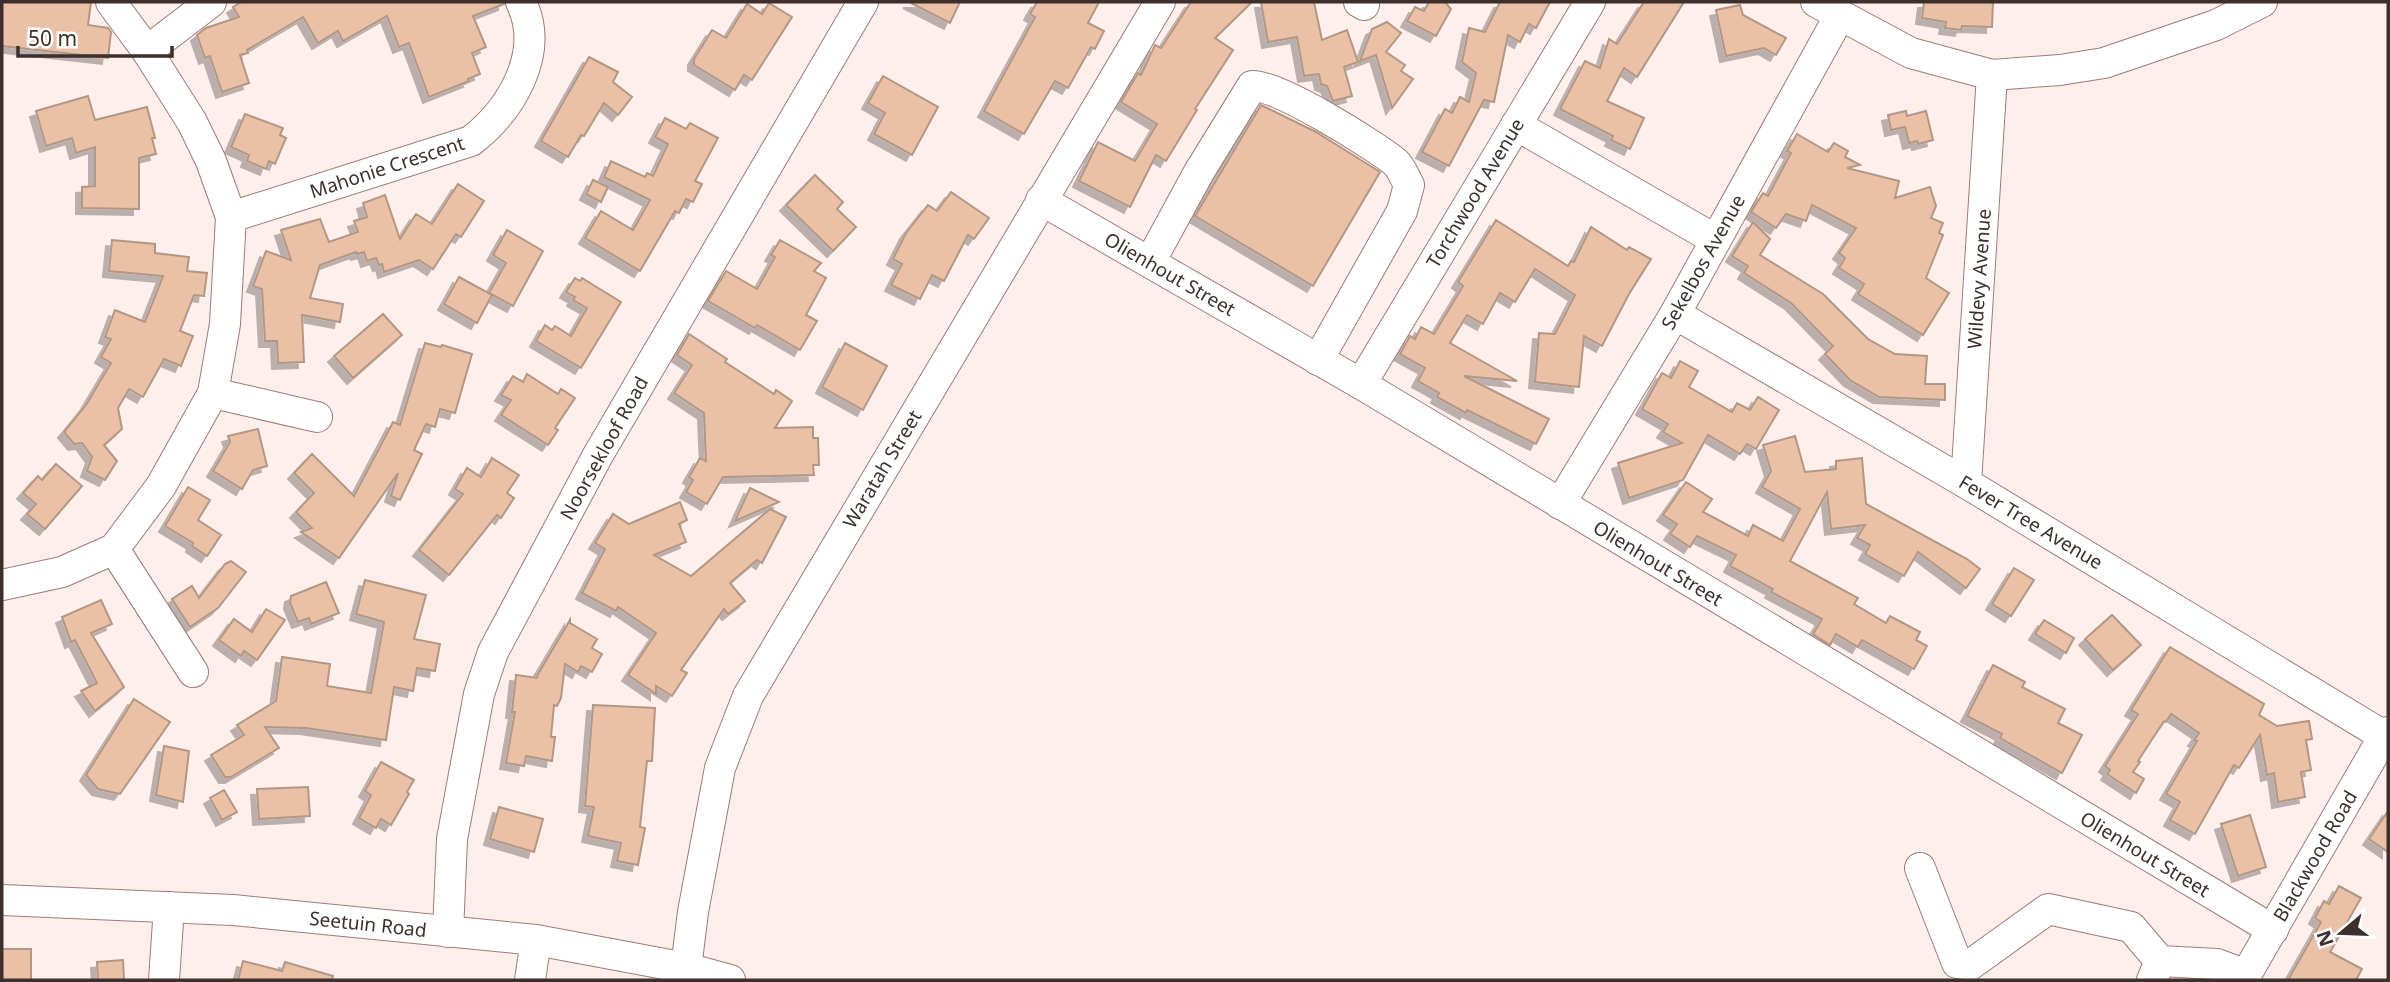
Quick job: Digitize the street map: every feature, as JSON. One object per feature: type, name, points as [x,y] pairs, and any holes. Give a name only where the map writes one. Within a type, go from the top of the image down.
[{"type":"street","points":[[2,585],[62,572],[114,549],[161,486],[213,393],[225,324],[231,217],[211,161],[192,122],[147,51],[111,2]]},
{"type":"street","points":[[147,51],[211,2]]},
{"type":"street","name":"Mahonie Crescent","points":[[231,217],[471,141],[498,115],[526,65],[531,49],[530,29],[521,2]]},
{"type":"street","name":"Noorsekloof Road","points":[[448,932],[452,839],[479,694],[493,652],[598,455],[863,2]]},
{"type":"street","name":"Waratah Street","points":[[686,968],[693,912],[720,768],[748,696],[1160,2]]},
{"type":"street","name":"Torchwood Avenue","points":[[1361,384],[1590,2]]},
{"type":"street","points":[[1828,9],[1911,53],[1992,75],[2060,71],[2104,63],[2216,25],[2262,2]]},
{"type":"street","name":"Sekelbos Avenue","points":[[1560,504],[1675,314],[1716,240],[1828,9]]},
{"type":"street","name":"Wildevy Avenue","points":[[1966,484],[1992,75]]},
{"type":"street","points":[[1150,262],[1199,172],[1252,86],[1262,86],[1286,96],[1338,125],[1397,163],[1409,185],[1402,211],[1318,360]]},
{"type":"street","points":[[1516,125],[1716,240]]},
{"type":"street","name":"Olienhout Street","points":[[1041,200],[1361,384],[2273,930]]},
{"type":"street","name":"Fever Tree Avenue","points":[[1675,314],[2386,734]]},
{"type":"street","points":[[213,393],[317,417]]},
{"type":"street","points":[[114,549],[193,672]]},
{"type":"street","name":"Blackwood Road","points":[[2245,978],[2386,734]]},
{"type":"street","points":[[1920,868],[1957,963],[1970,965],[2048,909],[2130,928],[2156,970],[2217,964],[2245,978]]},
{"type":"street","name":"Seetuin Road","points":[[2,900],[233,910],[536,940],[686,968],[730,980]]},
{"type":"street","points":[[164,980],[169,907]]},
{"type":"street","points":[[530,980],[536,940]]},
{"type":"building","points":[[2,2],[91,2],[88,25],[108,28],[111,32],[108,58],[2,46]]},
{"type":"building","points":[[241,2],[504,4],[473,16],[486,47],[472,53],[480,74],[429,97],[409,43],[399,47],[387,16],[343,41],[338,31],[318,43],[303,17],[247,50],[248,53],[240,55],[249,83],[222,92],[210,56],[205,58],[197,35],[206,28],[239,17],[233,7]]},
{"type":"building","points":[[909,2],[960,2],[950,23]]},
{"type":"building","points":[[1037,2],[1099,2],[1088,23],[1104,31],[1095,49],[1091,47],[1068,88],[1055,81],[1024,134],[984,111],[1035,17],[1030,14]]},
{"type":"building","points":[[1191,2],[1252,2],[1215,38],[1233,50],[1166,161],[1156,155],[1130,207],[1079,181],[1098,142],[1135,161],[1157,124],[1121,102],[1138,73],[1141,75],[1155,45],[1161,48]]},
{"type":"building","points":[[1261,2],[1314,2],[1322,40],[1347,30],[1358,62],[1344,67],[1352,96],[1333,101],[1327,86],[1321,84],[1319,74],[1304,76],[1297,37],[1268,42]]},
{"type":"building","points":[[1429,2],[1445,2],[1451,9],[1436,36],[1407,21],[1415,7],[1424,11]]},
{"type":"building","points":[[1500,2],[1550,2],[1536,28],[1529,24],[1520,42],[1508,35],[1494,102],[1484,100],[1449,166],[1422,152],[1445,109],[1452,113],[1460,97],[1469,102],[1476,73],[1462,62],[1469,28],[1485,32]]},
{"type":"building","points":[[1644,2],[1684,2],[1637,77],[1624,68],[1607,101],[1644,118],[1630,149],[1611,140],[1613,136],[1560,109],[1585,61],[1600,68],[1609,39],[1617,44]]},
{"type":"building","points":[[1924,2],[1993,2],[1992,27],[1962,26],[1961,30],[1945,28],[1946,22],[1922,18]]},
{"type":"building","points":[[769,3],[792,17],[752,80],[744,75],[735,90],[694,65],[694,59],[712,30],[726,38],[747,4],[762,14]]},
{"type":"building","points":[[1740,5],[1743,15],[1786,38],[1776,55],[1764,48],[1726,56],[1716,10]]},
{"type":"building","points":[[1387,22],[1401,33],[1386,52],[1405,65],[1401,71],[1413,79],[1392,108],[1376,55],[1360,61],[1372,29]]},
{"type":"building","points":[[589,57],[618,72],[613,82],[632,97],[618,115],[604,103],[568,157],[541,141]]},
{"type":"building","points":[[883,76],[938,107],[912,155],[874,134],[885,113],[868,103]]},
{"type":"building","points":[[88,96],[95,120],[147,107],[156,154],[139,158],[139,209],[82,208],[82,187],[95,186],[95,147],[76,153],[72,138],[46,146],[36,111]]},
{"type":"building","points":[[1261,105],[1316,132],[1380,172],[1313,286],[1195,216]]},
{"type":"building","points":[[1906,111],[1907,116],[1926,111],[1933,140],[1918,144],[1917,141],[1909,143],[1905,127],[1891,130],[1888,115]]},
{"type":"building","points":[[245,114],[283,128],[280,135],[286,138],[275,164],[269,161],[266,169],[247,161],[249,155],[231,147]]},
{"type":"building","points":[[665,118],[686,129],[690,123],[718,138],[695,181],[702,184],[693,202],[686,199],[679,213],[675,211],[640,271],[585,238],[601,211],[633,230],[650,200],[604,177],[611,161],[645,177],[647,173],[653,176],[668,144],[655,137]]},
{"type":"building","points":[[1797,134],[1828,152],[1834,143],[1848,151],[1845,157],[1860,165],[1847,168],[1899,181],[1895,198],[1930,187],[1936,206],[1931,218],[1943,223],[1939,233],[1943,235],[1926,278],[1949,293],[1923,335],[1858,294],[1864,284],[1839,268],[1845,258],[1839,253],[1856,228],[1812,205],[1806,221],[1786,214],[1776,228],[1751,212],[1763,193],[1768,196],[1791,153],[1787,151]]},
{"type":"building","points":[[815,175],[843,202],[837,209],[856,227],[833,251],[786,205]]},
{"type":"building","points":[[593,180],[608,187],[601,202],[586,194]]},
{"type":"building","points":[[458,184],[484,201],[461,237],[456,234],[433,269],[419,260],[384,272],[382,264],[379,265],[376,258],[367,261],[364,252],[356,252],[320,265],[310,298],[343,304],[340,322],[302,315],[304,362],[278,363],[277,341],[265,341],[262,289],[253,286],[266,251],[291,260],[281,230],[320,219],[329,242],[358,232],[354,221],[367,217],[363,203],[385,195],[400,239],[416,214],[432,224]]},
{"type":"building","points":[[951,192],[989,218],[974,239],[968,235],[944,281],[932,275],[920,299],[891,285],[902,264],[893,259],[906,233],[928,205],[937,211]]},
{"type":"building","points":[[1496,220],[1568,266],[1571,261],[1574,262],[1591,227],[1627,250],[1629,247],[1651,259],[1602,346],[1584,336],[1579,387],[1535,382],[1539,333],[1555,334],[1575,295],[1535,269],[1515,302],[1500,293],[1483,324],[1467,315],[1450,343],[1517,381],[1464,376],[1549,419],[1536,444],[1437,397],[1439,393],[1418,381],[1425,368],[1400,354],[1410,336],[1415,339],[1421,327],[1434,334],[1463,286],[1458,282]]},
{"type":"building","points":[[1753,222],[1770,239],[1760,255],[1823,294],[1868,339],[1895,354],[1927,356],[1925,384],[1945,384],[1945,400],[1879,397],[1850,380],[1825,354],[1833,346],[1791,303],[1744,273],[1748,266],[1732,256]]},
{"type":"building","points":[[507,230],[543,251],[513,306],[489,293],[506,263],[493,255]]},
{"type":"building","points":[[112,240],[155,244],[155,253],[189,257],[187,271],[207,273],[204,296],[194,295],[180,331],[193,336],[181,366],[164,359],[143,397],[129,389],[118,408],[122,429],[104,445],[117,461],[105,480],[87,471],[92,457],[82,443],[74,444],[64,432],[86,405],[111,363],[101,357],[111,339],[105,337],[115,310],[145,322],[163,276],[109,271]]},
{"type":"building","points":[[780,240],[821,263],[814,271],[826,278],[806,315],[817,321],[800,350],[708,301],[726,271],[757,289],[775,257],[771,255]]},
{"type":"building","points":[[459,277],[492,295],[477,323],[444,304]]},
{"type":"building","points":[[575,278],[580,281],[582,278],[621,302],[581,368],[536,341],[545,325],[552,330],[555,326],[571,336],[587,308],[573,300],[575,297],[566,292]]},
{"type":"building","points":[[383,314],[402,335],[353,378],[334,356]]},
{"type":"building","points":[[689,334],[727,359],[725,362],[774,394],[776,390],[792,401],[775,428],[813,427],[813,438],[818,438],[819,465],[813,465],[814,475],[723,477],[707,504],[686,492],[693,480],[689,477],[700,458],[706,461],[704,413],[674,393],[692,365],[677,355]]},
{"type":"building","points":[[425,343],[472,354],[455,413],[440,409],[435,427],[426,424],[414,450],[422,454],[400,500],[391,496],[398,473],[339,558],[301,532],[312,528],[296,512],[314,493],[294,473],[312,454],[354,496],[393,422],[400,425]]},
{"type":"building","points":[[845,343],[887,366],[863,410],[822,387]]},
{"type":"building","points":[[1680,361],[1698,371],[1689,387],[1732,412],[1737,403],[1750,410],[1758,397],[1779,410],[1756,449],[1747,444],[1740,454],[1708,435],[1683,480],[1629,498],[1618,463],[1682,443],[1663,432],[1668,424],[1642,409],[1662,373],[1671,378]]},
{"type":"building","points":[[527,374],[558,394],[561,389],[575,398],[555,428],[558,430],[548,445],[501,415],[511,400],[501,395],[513,376],[523,382]]},
{"type":"building","points":[[258,429],[267,466],[253,470],[242,489],[213,471],[230,442],[228,436]]},
{"type":"building","points":[[1795,436],[1805,472],[1836,469],[1836,461],[1862,458],[1866,504],[1967,559],[1980,569],[1966,588],[1918,552],[1904,576],[1865,554],[1870,545],[1857,538],[1865,525],[1831,529],[1827,492],[1790,561],[1858,598],[1854,604],[1886,623],[1890,616],[1920,632],[1916,640],[1927,646],[1914,669],[1862,640],[1858,647],[1836,634],[1830,645],[1813,634],[1822,619],[1730,566],[1736,555],[1697,536],[1690,547],[1670,534],[1677,524],[1663,515],[1686,482],[1712,499],[1703,512],[1748,536],[1753,525],[1783,541],[1800,509],[1762,487],[1771,471],[1763,445]]},
{"type":"building","points":[[492,458],[519,475],[507,493],[514,498],[501,518],[497,515],[449,575],[419,550],[463,494],[455,489],[467,468],[481,477]]},
{"type":"building","points":[[56,464],[82,486],[45,529],[27,514],[36,504],[23,493],[38,476],[42,480]]},
{"type":"building","points":[[188,487],[210,500],[198,520],[221,535],[207,556],[192,546],[193,543],[165,526]]},
{"type":"building","points":[[750,488],[779,502],[735,521]]},
{"type":"building","points":[[680,502],[687,520],[679,524],[686,542],[654,555],[691,576],[770,509],[786,517],[762,563],[757,560],[730,583],[745,601],[728,614],[724,609],[681,670],[687,673],[672,696],[656,686],[656,694],[628,675],[656,633],[618,607],[616,611],[582,593],[605,549],[595,543],[613,514],[629,524]]},
{"type":"building","points":[[231,561],[246,572],[218,608],[190,627],[172,599],[192,586],[199,598],[225,564]]},
{"type":"building","points":[[2014,568],[2034,580],[2011,616],[1992,604]]},
{"type":"building","points":[[365,580],[426,595],[414,639],[440,644],[435,671],[417,668],[413,691],[394,687],[386,740],[306,728],[265,727],[279,748],[231,777],[225,777],[211,755],[244,735],[237,725],[276,701],[282,657],[330,664],[327,686],[371,693],[384,622],[356,614]]},
{"type":"building","points":[[326,582],[339,613],[311,624],[309,618],[298,622],[290,603],[291,596]]},
{"type":"building","points":[[101,600],[112,624],[91,633],[124,687],[95,711],[81,691],[97,683],[75,640],[71,642],[62,617]]},
{"type":"building","points":[[266,609],[285,620],[257,660],[244,651],[241,656],[219,640],[234,619],[252,632]]},
{"type":"building","points":[[2112,615],[2141,645],[2113,670],[2085,639]]},
{"type":"building","points":[[570,620],[570,623],[597,639],[592,648],[602,654],[592,672],[581,666],[578,672],[565,664],[561,698],[557,706],[554,705],[551,737],[555,737],[552,761],[526,756],[524,766],[506,763],[515,712],[512,712],[516,675],[537,678]]},
{"type":"building","points":[[2044,620],[2074,638],[2066,653],[2035,634]]},
{"type":"building","points":[[2170,647],[2264,704],[2259,715],[2277,726],[2309,721],[2312,739],[2306,740],[2311,770],[2301,772],[2305,797],[2278,802],[2274,773],[2267,775],[2260,735],[2239,768],[2234,765],[2195,834],[2170,820],[2180,802],[2166,794],[2199,733],[2171,714],[2133,772],[2144,779],[2136,793],[2107,774],[2110,770],[2105,766],[2138,714],[2131,710]]},
{"type":"building","points":[[1993,665],[2025,682],[2022,687],[2065,709],[2058,723],[2082,735],[2062,773],[2000,738],[2002,734],[1967,716]]},
{"type":"building","points":[[134,699],[170,722],[120,794],[98,789],[86,775]]},
{"type":"building","points":[[593,705],[655,708],[652,761],[647,761],[640,827],[645,828],[638,865],[617,861],[621,843],[588,836],[594,807],[585,806]]},
{"type":"building","points":[[164,746],[189,751],[183,802],[156,795]]},
{"type":"building","points":[[381,762],[414,780],[391,825],[381,819],[376,828],[359,818],[371,795],[365,791]]},
{"type":"building","points":[[308,787],[310,816],[259,819],[257,789]]},
{"type":"building","points":[[224,790],[237,812],[222,820],[210,798]]},
{"type":"building","points":[[499,807],[543,819],[534,852],[490,839]]},
{"type":"building","points":[[2388,811],[2388,852],[2369,839]]},
{"type":"building","points":[[2250,815],[2266,867],[2238,876],[2221,824]]},
{"type":"building","points":[[2339,886],[2361,898],[2330,952],[2362,969],[2356,980],[2288,980],[2321,922],[2315,918],[2324,901],[2329,904]]},
{"type":"building","points":[[2,949],[31,949],[31,980],[2,980]]},
{"type":"building","points":[[123,960],[124,980],[98,980],[97,962]]},
{"type":"building","points":[[243,961],[282,971],[285,962],[333,976],[332,980],[238,980]]}]
